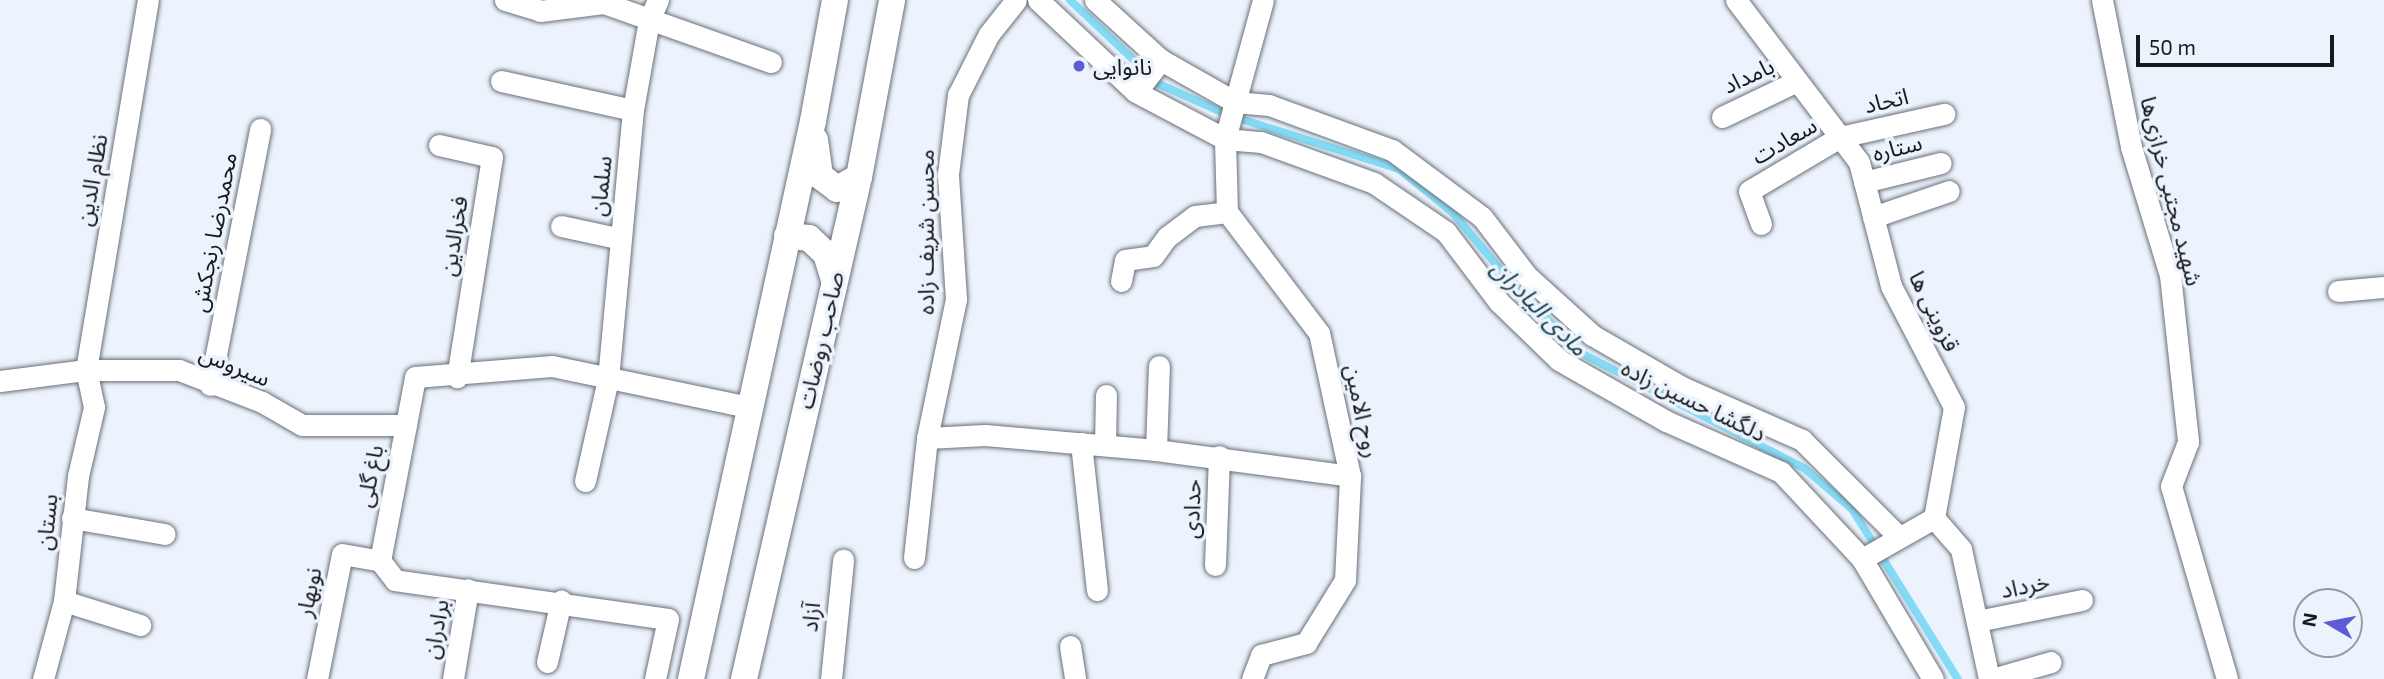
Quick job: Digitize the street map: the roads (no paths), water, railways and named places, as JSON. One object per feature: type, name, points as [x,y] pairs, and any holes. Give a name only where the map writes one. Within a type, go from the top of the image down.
[{"type":"street","name":"نظام الدین","points":[[86,370],[148,0]]},
{"type":"street","points":[[691,679],[748,407],[813,121],[835,0]]},
{"type":"street","name":"صاحب روضات","points":[[744,679],[859,177],[892,0]]},
{"type":"street","name":"محسن شریف زاده","points":[[914,558],[927,438],[956,299],[948,174],[958,95],[989,34],[1016,0]]},
{"type":"street","name":"دلگشا حسین زاده","points":[[1038,0],[1136,92],[1225,139],[1261,142],[1374,183],[1446,232],[1499,302],[1559,360],[1666,421],[1781,472],[1862,559],[1933,679]]},
{"type":"street","name":"دلگشا حسین زاده","points":[[1095,0],[1161,60],[1235,102],[1269,105],[1392,150],[1482,217],[1527,276],[1592,335],[1682,387],[1802,440],[1899,537]]},
{"type":"street","points":[[1121,281],[1125,260],[1153,256],[1167,237],[1195,216],[1227,212],[1225,139],[1263,0]]},
{"type":"street","name":"قزوینی ها","points":[[1737,0],[1859,162],[1891,286],[1954,407],[1934,518]]},
{"type":"street","name":"شهید مجتبی خرازی‌ها","points":[[2102,0],[2131,147],[2170,275],[2188,442],[2171,486],[2227,679]]},
{"type":"street","points":[[511,1],[556,11],[588,2],[654,10],[771,62]]},
{"type":"street","name":"سلمان","points":[[585,481],[608,379],[634,110],[654,10]]},
{"type":"street","points":[[1136,92],[1161,60]]},
{"type":"street","points":[[501,81],[634,110]]},
{"type":"street","name":"بامداد","points":[[1722,117],[1797,81]]},
{"type":"street","name":"اتحاد","points":[[1840,137],[1944,114]]},
{"type":"street","points":[[813,121],[820,176],[837,189],[859,177]]},
{"type":"street","name":"محمدرضا رنجکش","points":[[209,385],[260,129]]},
{"type":"street","name":"سعادت","points":[[1760,224],[1749,191],[1840,137]]},
{"type":"street","name":"فخرالدین","points":[[439,145],[492,157],[457,377]]},
{"type":"street","name":"ستاره","points":[[1864,182],[1941,163]]},
{"type":"street","points":[[1873,217],[1949,191]]},
{"type":"street","name":"روح الامین","points":[[1227,212],[1319,333],[1350,476],[1345,580],[1306,643],[1261,655],[1252,679]]},
{"type":"street","points":[[561,226],[621,239]]},
{"type":"street","points":[[787,236],[809,238],[826,254],[834,280]]},
{"type":"street","points":[[2337,290],[2384,287]]},
{"type":"street","name":"باغ گلی","points":[[380,561],[415,377],[457,377],[552,366],[748,407]]},
{"type":"street","points":[[1156,450],[1159,366]]},
{"type":"street","name":"سیروس","points":[[0,381],[86,370],[179,370],[209,385],[262,402],[302,425],[405,425]]},
{"type":"street","name":"بستان","points":[[43,679],[64,601],[72,518],[94,408],[86,370]]},
{"type":"street","points":[[1105,445],[1106,395]]},
{"type":"street","points":[[927,438],[985,435],[1105,445],[1219,456],[1350,476]]},
{"type":"street","points":[[1081,443],[1097,590]]},
{"type":"street","name":"حدادی","points":[[1215,565],[1219,456]]},
{"type":"street","points":[[72,518],[164,534]]},
{"type":"street","points":[[1862,559],[1934,518],[1961,549],[1991,679],[2051,662]]},
{"type":"street","name":"نوبهار","points":[[317,679],[342,554],[380,561]]},
{"type":"street","name":"آزاد","points":[[831,679],[844,560]]},
{"type":"street","points":[[380,561],[395,580],[561,601],[668,619],[655,679]]},
{"type":"street","name":"برادران","points":[[453,679],[468,589]]},
{"type":"street","name":"خرداد","points":[[1977,621],[2082,600]]},
{"type":"street","points":[[64,601],[140,625]]},
{"type":"street","points":[[547,662],[561,601]]},
{"type":"street","points":[[1070,646],[1075,679]]},
{"type":"waterway","name":"مادی الیادران","points":[[1070,0],[1159,84],[1228,115],[1399,169],[1453,213],[1520,293],[1583,354],[1804,468],[1852,509],[1958,679]]},
{"type":"place","name":"نانوایی","points":[[1079,66]]}]
